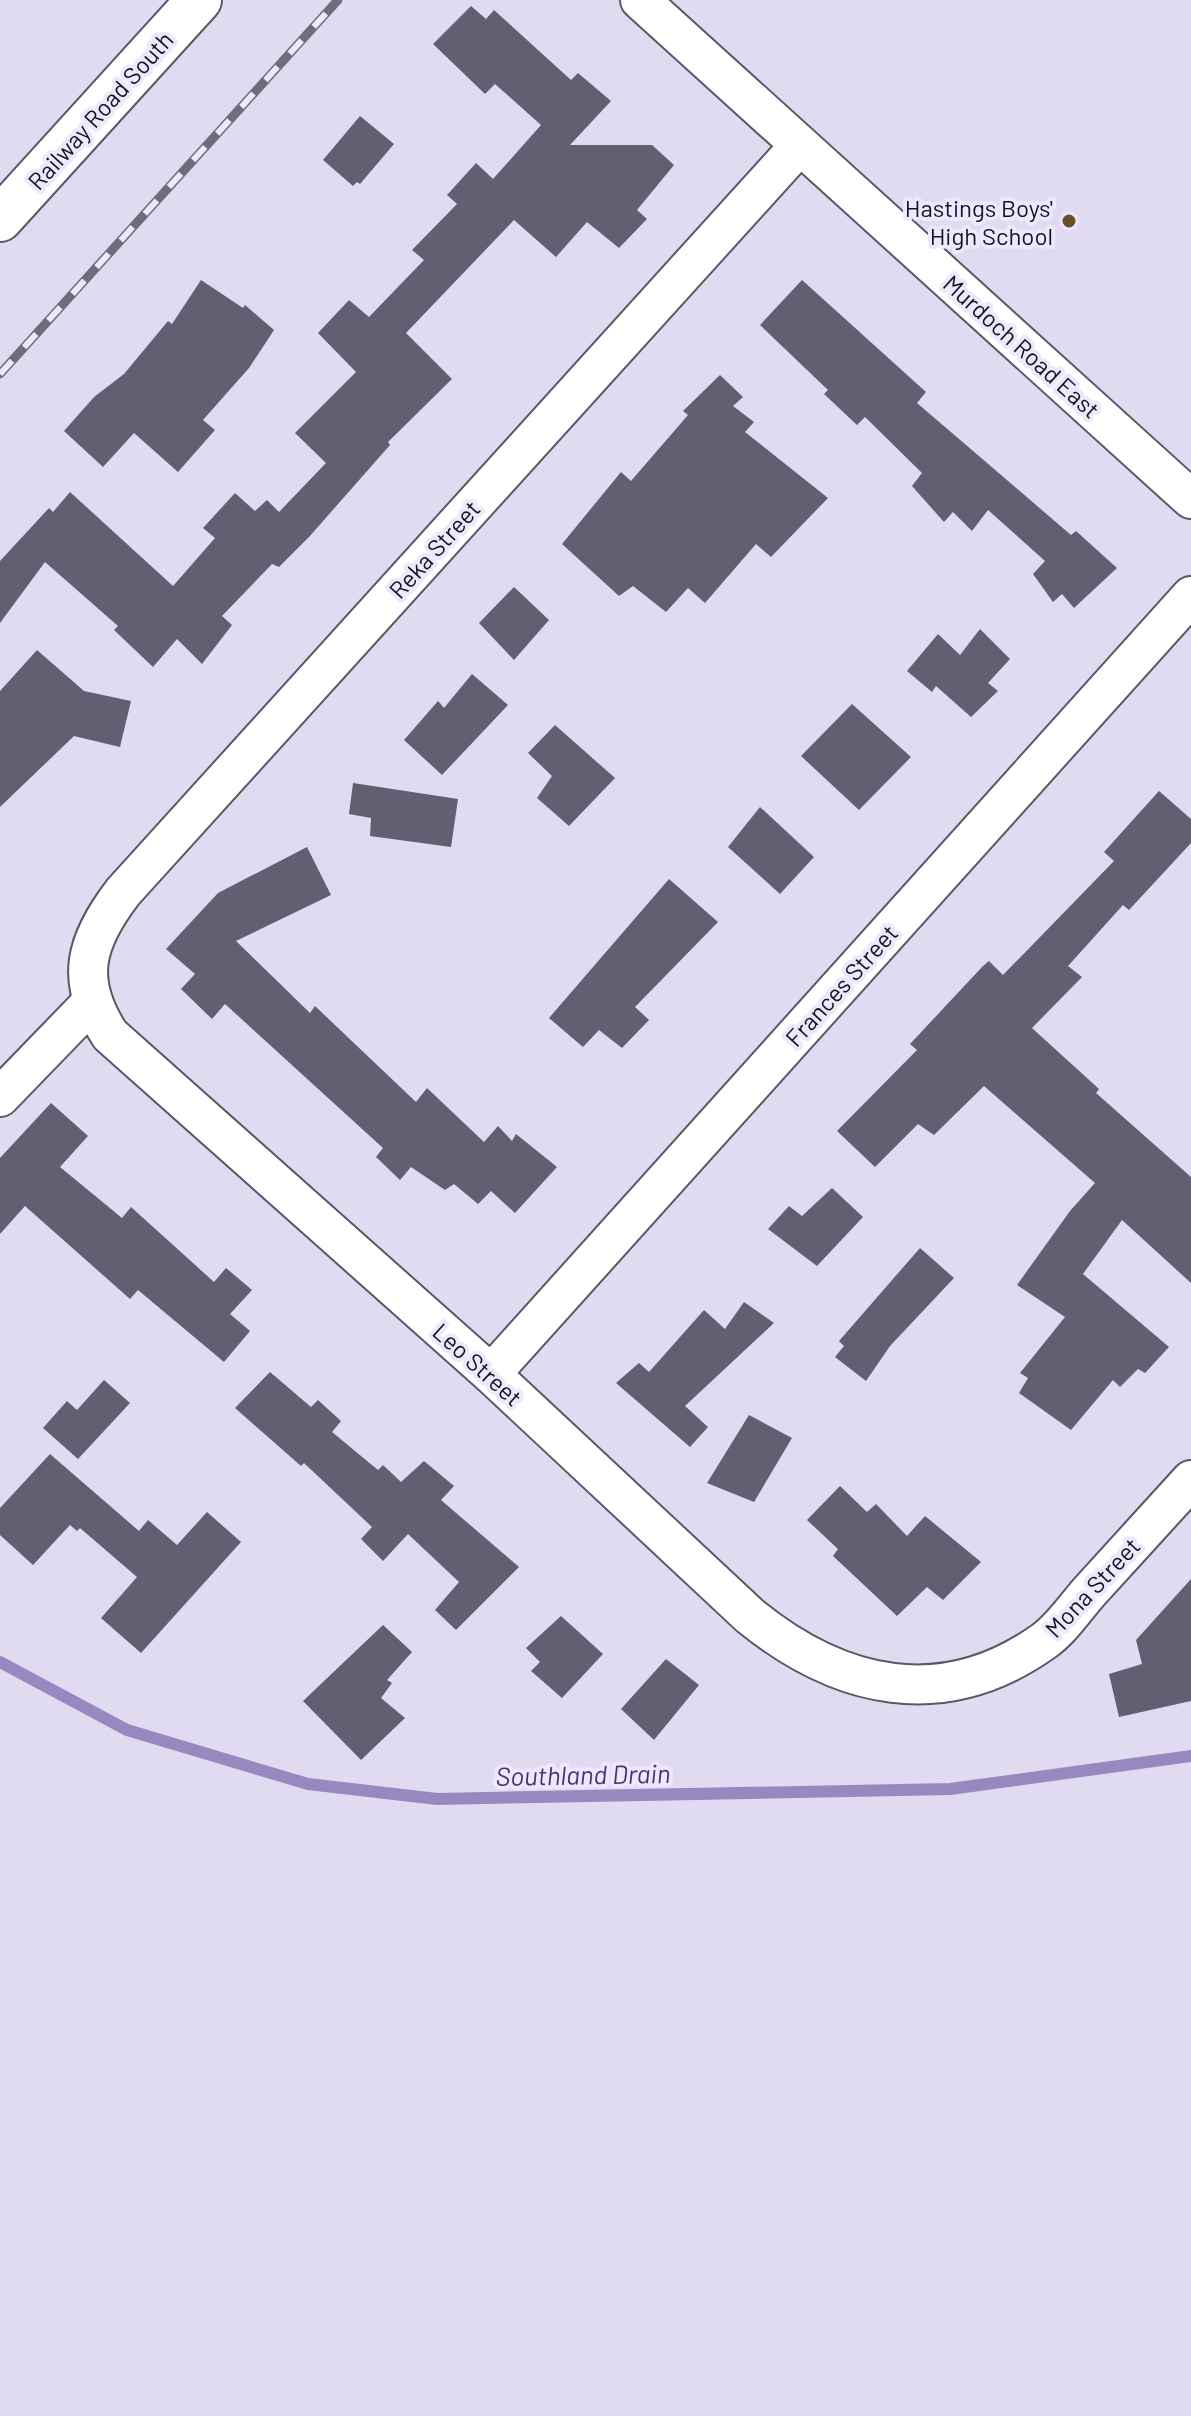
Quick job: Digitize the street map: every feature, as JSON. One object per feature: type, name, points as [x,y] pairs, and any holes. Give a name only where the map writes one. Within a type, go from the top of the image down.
[{"type":"main road","name":"Railway Road South","points":[[0,219],[199,0]]},
{"type":"street","name":"Murdoch Road East","points":[[640,0],[1191,499]]},
{"type":"street","name":"Reka Street","points":[[88,964],[94,934],[123,892],[800,145]]},
{"type":"street","name":"Frances Street","points":[[491,1374],[1191,596]]},
{"type":"street","name":"Leo Street","points":[[88,964],[92,1002],[110,1035],[491,1374],[783,1643],[851,1676],[891,1685],[930,1684]]},
{"type":"street","points":[[0,1097],[92,1002]]},
{"type":"street","name":"Mona Street","points":[[930,1684],[969,1677],[1045,1640],[1191,1480]]},
{"type":"building","points":[[471,6],[486,19],[494,10],[571,80],[578,73],[611,101],[570,145],[652,145],[674,165],[637,210],[647,219],[619,248],[587,222],[556,257],[514,220],[406,333],[452,379],[388,442],[390,445],[309,537],[279,567],[272,564],[222,616],[232,625],[202,664],[177,639],[153,667],[114,630],[118,626],[45,562],[0,623],[0,561],[49,508],[53,512],[70,492],[173,586],[215,538],[203,528],[235,493],[255,511],[267,500],[279,512],[326,463],[295,433],[356,372],[318,333],[349,300],[369,317],[424,260],[412,250],[457,204],[447,195],[476,163],[493,179],[541,125],[495,84],[485,94],[433,44]]},
{"type":"building","points":[[360,116],[394,144],[360,184],[357,182],[353,186],[323,160]]},
{"type":"building","points":[[201,280],[243,308],[245,305],[274,330],[249,368],[203,420],[215,430],[178,472],[134,433],[103,467],[64,431],[94,397],[124,374],[168,321],[172,324]]},
{"type":"building","points":[[802,280],[926,392],[917,403],[1071,535],[1076,531],[1117,568],[1074,608],[1062,594],[1053,602],[1033,574],[1045,561],[988,510],[972,531],[953,512],[944,522],[912,486],[922,473],[865,417],[857,425],[824,394],[828,390],[760,325]]},
{"type":"building","points":[[720,375],[743,397],[733,406],[754,422],[745,432],[828,498],[771,557],[756,544],[705,603],[688,588],[666,612],[633,586],[619,596],[562,544],[621,472],[631,481],[688,415],[683,411]]},
{"type":"building","points":[[514,587],[549,620],[514,660],[479,623]]},
{"type":"building","points":[[980,629],[1010,659],[988,683],[998,691],[971,717],[936,686],[932,692],[907,671],[938,634],[960,655]]},
{"type":"building","points":[[37,650],[84,691],[131,701],[120,747],[74,736],[0,807],[0,691]]},
{"type":"building","points":[[472,674],[508,705],[442,775],[404,740],[438,701],[444,708]]},
{"type":"building","points":[[852,704],[911,757],[859,810],[801,756]]},
{"type":"building","points":[[555,725],[615,778],[569,826],[537,798],[552,776],[528,753]]},
{"type":"building","points":[[353,783],[458,799],[451,847],[370,836],[371,818],[349,814]]},
{"type":"building","points":[[1159,791],[1191,819],[1191,843],[1129,910],[1123,905],[1068,966],[1082,977],[1032,1028],[1099,1089],[1096,1093],[1191,1177],[1191,1283],[1122,1220],[1083,1274],[1169,1347],[1145,1373],[1138,1369],[1120,1387],[1113,1380],[1071,1430],[1019,1393],[1028,1378],[1020,1373],[1065,1317],[1017,1285],[1070,1211],[1095,1183],[984,1086],[934,1135],[918,1124],[875,1167],[837,1131],[917,1050],[910,1044],[983,966],[989,961],[1003,975],[1114,861],[1104,852]]},
{"type":"building","points":[[760,807],[814,857],[780,894],[728,847]]},
{"type":"building","points":[[307,847],[331,895],[236,941],[310,1013],[315,1006],[416,1102],[427,1088],[484,1142],[498,1126],[512,1141],[516,1134],[557,1167],[515,1213],[491,1191],[478,1204],[454,1184],[445,1190],[411,1167],[400,1180],[376,1157],[383,1148],[225,1004],[212,1019],[181,989],[195,974],[166,949],[218,893]]},
{"type":"building","points":[[669,879],[718,922],[635,1007],[649,1020],[622,1048],[599,1030],[583,1047],[549,1018]]},
{"type":"building","points":[[51,1103],[88,1136],[60,1167],[122,1218],[131,1207],[214,1282],[226,1268],[252,1290],[230,1314],[250,1331],[224,1362],[138,1290],[130,1299],[25,1206],[0,1234],[0,1158]]},
{"type":"building","points":[[832,1188],[863,1217],[817,1266],[768,1229],[789,1206],[802,1216]]},
{"type":"building","points":[[920,1248],[954,1278],[890,1346],[866,1381],[835,1357],[844,1346],[839,1341]]},
{"type":"building","points":[[744,1302],[774,1323],[685,1406],[708,1427],[690,1447],[616,1383],[639,1363],[649,1372],[704,1310],[725,1329]]},
{"type":"building","points":[[270,1372],[311,1407],[318,1400],[341,1421],[332,1432],[378,1470],[383,1465],[401,1482],[424,1461],[454,1486],[441,1500],[519,1567],[456,1630],[435,1610],[459,1582],[408,1534],[383,1561],[361,1539],[372,1527],[304,1463],[301,1466],[235,1408]]},
{"type":"building","points":[[104,1380],[130,1403],[78,1459],[43,1428],[67,1401],[77,1410]]},
{"type":"building","points":[[749,1415],[792,1438],[754,1502],[707,1483]]},
{"type":"building","points":[[50,1454],[139,1531],[148,1520],[177,1545],[207,1512],[241,1542],[141,1653],[101,1618],[137,1577],[80,1528],[77,1531],[70,1525],[33,1565],[0,1535],[0,1508]]},
{"type":"building","points":[[840,1486],[867,1512],[876,1504],[907,1536],[925,1516],[981,1562],[943,1600],[927,1587],[897,1616],[833,1556],[838,1549],[807,1520]]},
{"type":"building","points":[[1191,1579],[1191,1701],[1119,1717],[1109,1674],[1142,1664],[1136,1640]]},
{"type":"building","points":[[561,1616],[603,1654],[562,1698],[531,1671],[540,1662],[526,1648]]},
{"type":"building","points":[[383,1625],[412,1652],[387,1680],[392,1683],[381,1698],[405,1718],[361,1760],[303,1701]]},
{"type":"building","points":[[666,1659],[699,1685],[654,1740],[621,1709]]},
{"type":"waterway","name":"Southland Drain","points":[[0,1662],[127,1730],[308,1784],[437,1799],[950,1789],[1191,1756]]},
{"type":"railway","points":[[0,374],[338,0]]},
{"type":"place","name":"Hastings Boys' High School","points":[[1069,221]]}]
